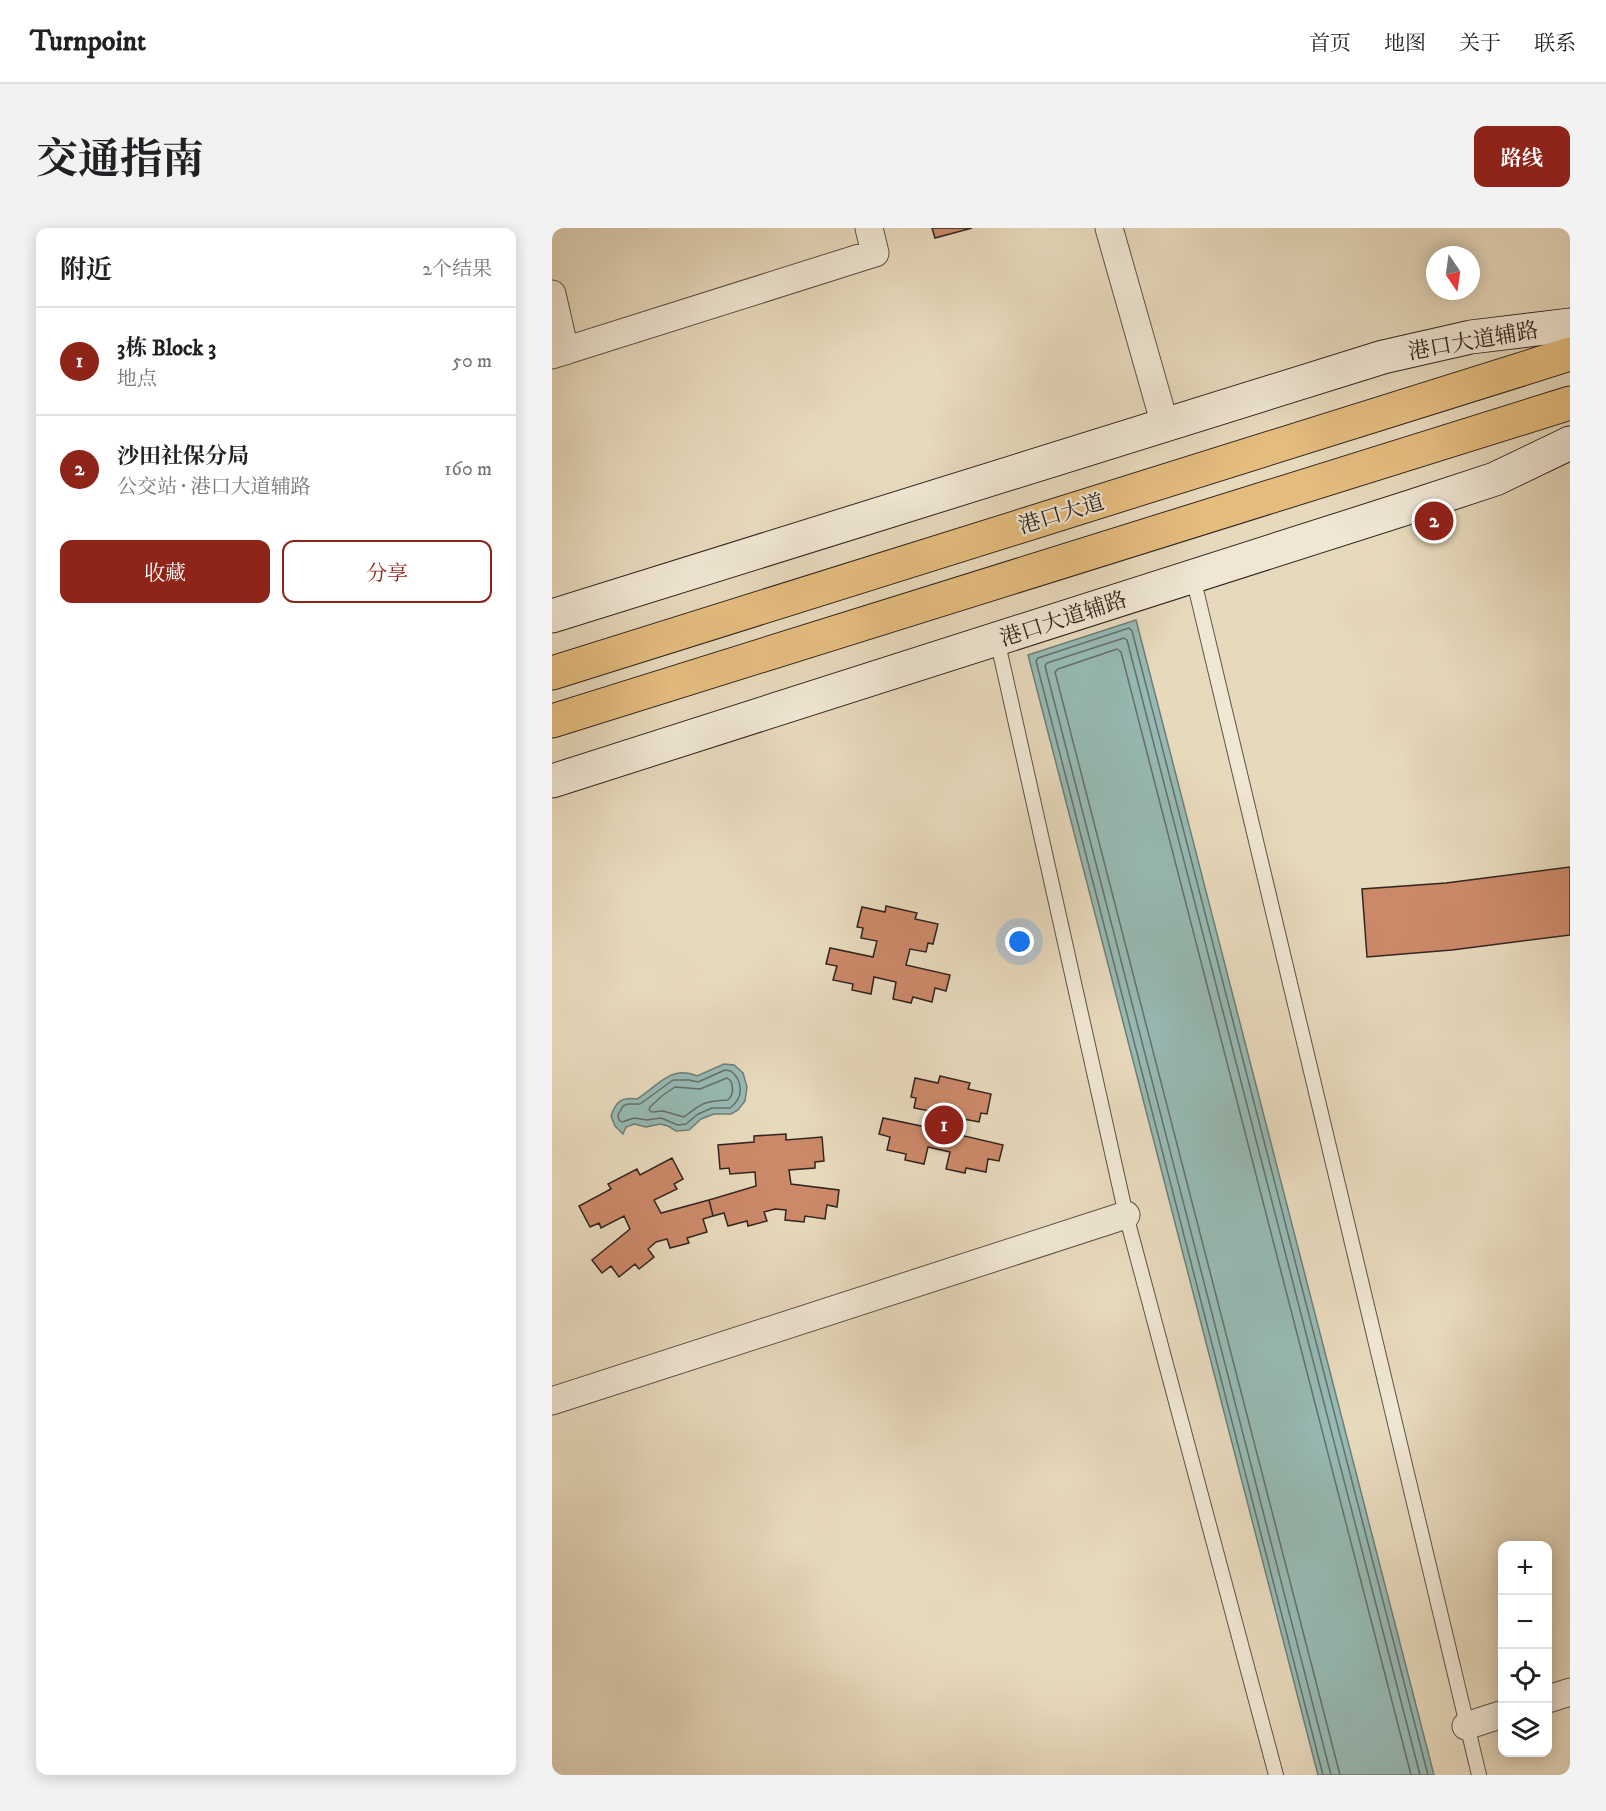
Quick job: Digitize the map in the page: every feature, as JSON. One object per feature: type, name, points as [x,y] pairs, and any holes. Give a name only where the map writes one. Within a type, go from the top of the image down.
[{"type":"main road","name":"港口大道辅路","points":[[552,616],[1383,357],[1471,337],[1570,325]]},
{"type":"main road","name":"港口大道","points":[[552,673],[1570,354]]},
{"type":"main road","name":"港口大道","points":[[552,721],[1570,403]]},
{"type":"main road","name":"港口大道辅路","points":[[552,781],[1193,577],[1495,478],[1570,443]]},
{"type":"street","points":[[552,294],[559,353],[875,253],[869,228]]},
{"type":"street","points":[[1109,228],[1165,425]]},
{"type":"street","points":[[552,1401],[1126,1215]]},
{"type":"street","points":[[1552,1698],[1570,1692]]},
{"type":"street","points":[[1466,1726],[1498,1716]]},
{"type":"lane","points":[[1193,577],[1479,1775]]},
{"type":"lane","points":[[997,639],[1126,1215],[1276,1775]]},
{"type":"water","points":[[1136,620],[1434,1775],[1318,1775],[1028,655]]},
{"type":"water","points":[[724,1064],[734,1065],[743,1073],[747,1087],[745,1101],[738,1110],[731,1114],[714,1114],[701,1119],[689,1130],[676,1131],[660,1124],[646,1127],[634,1124],[626,1127],[623,1134],[615,1126],[611,1116],[620,1101],[637,1099],[672,1075],[688,1073],[697,1076]]},
{"type":"building","points":[[932,228],[972,228],[935,238]]},
{"type":"building","points":[[1570,867],[1570,935],[1452,950],[1367,957],[1362,889],[1446,883]]},
{"type":"building","points":[[886,906],[917,913],[915,919],[938,924],[933,944],[928,943],[926,952],[910,949],[906,965],[950,975],[946,991],[935,988],[932,1002],[913,997],[911,1003],[893,999],[896,982],[874,977],[871,994],[852,990],[853,984],[833,980],[837,966],[826,964],[830,948],[873,957],[877,941],[861,938],[863,928],[857,927],[862,907],[885,912]]},
{"type":"building","points":[[940,1076],[970,1083],[968,1089],[991,1094],[987,1114],[981,1113],[979,1122],[963,1119],[960,1135],[1003,1145],[999,1161],[988,1159],[986,1172],[966,1168],[965,1173],[946,1169],[950,1152],[928,1147],[924,1164],[905,1160],[906,1154],[887,1150],[890,1137],[879,1134],[883,1118],[926,1127],[930,1111],[914,1108],[916,1098],[911,1097],[915,1078],[938,1083]]},
{"type":"building","points":[[786,1134],[786,1140],[822,1137],[824,1161],[815,1162],[815,1168],[789,1170],[791,1184],[839,1190],[837,1207],[827,1205],[825,1219],[805,1216],[804,1222],[785,1220],[786,1210],[775,1209],[764,1212],[767,1221],[748,1226],[747,1221],[728,1226],[724,1213],[713,1216],[709,1200],[756,1186],[755,1172],[730,1174],[729,1168],[720,1169],[718,1145],[754,1142],[754,1136]]},
{"type":"building","points":[[672,1158],[683,1179],[674,1184],[677,1189],[654,1200],[661,1213],[709,1200],[713,1216],[703,1219],[707,1232],[687,1238],[689,1243],[670,1248],[667,1239],[656,1242],[648,1249],[654,1257],[639,1269],[635,1264],[619,1277],[611,1266],[602,1273],[592,1260],[630,1229],[624,1216],[601,1228],[599,1223],[590,1227],[579,1206],[611,1189],[608,1184],[637,1169],[640,1175]]},
{"type":"place","name":"沙田社保分局","points":[[1434,521]]},
{"type":"place","name":"3栋 Block 3","points":[[944,1125]]}]
